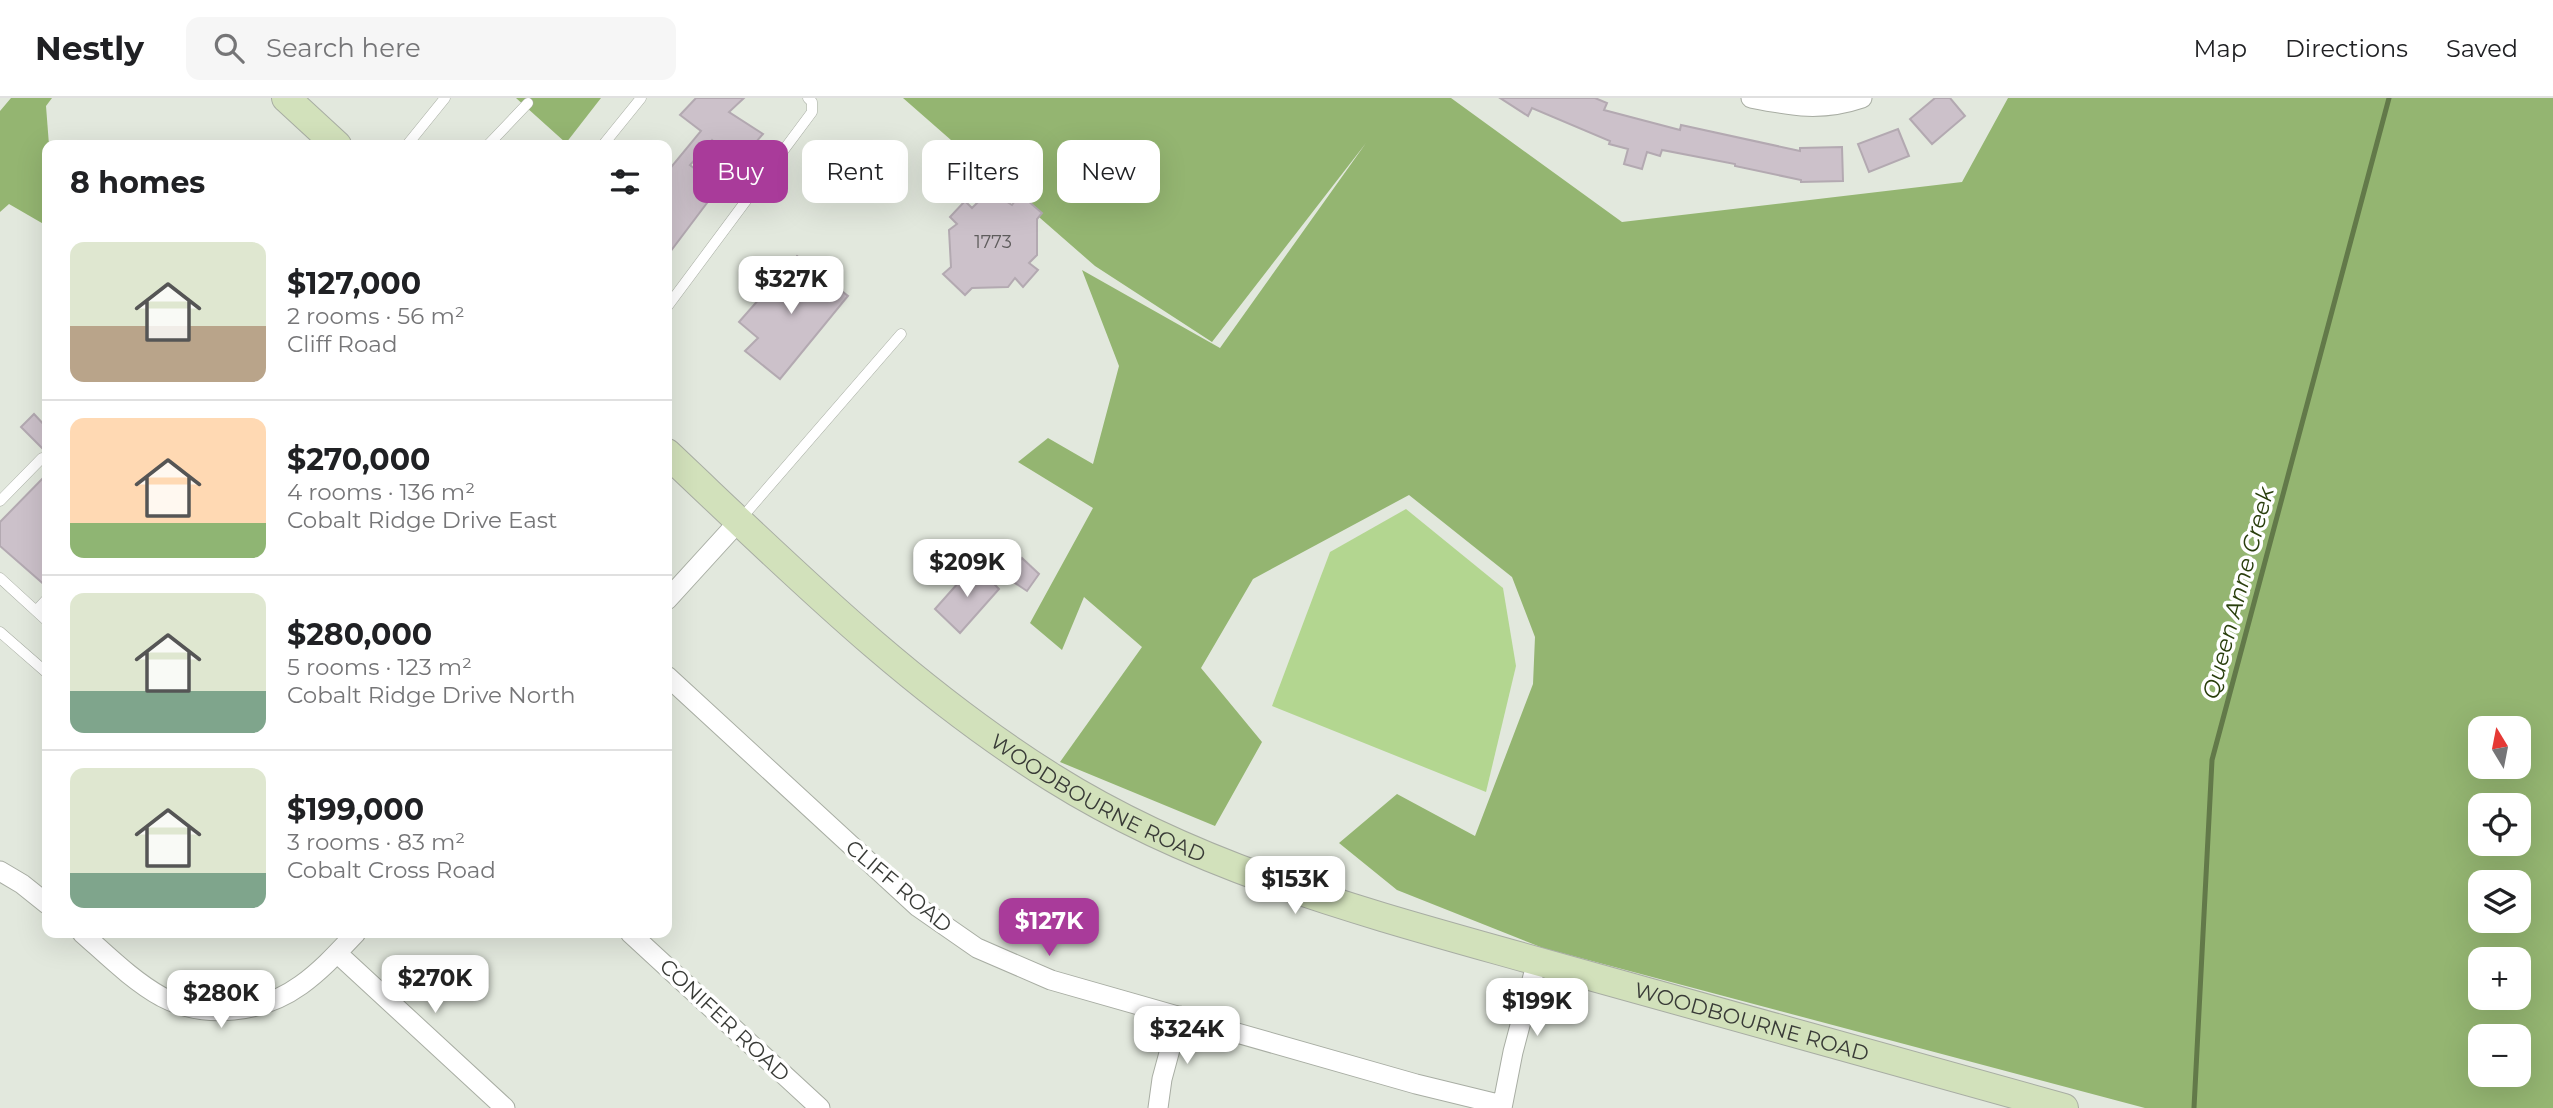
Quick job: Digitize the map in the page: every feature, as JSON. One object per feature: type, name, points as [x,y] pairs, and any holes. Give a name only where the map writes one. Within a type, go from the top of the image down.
[{"type":"main road","points":[[286,98],[332,140]]},
{"type":"main road","name":"WOODBOURNE ROAD","points":[[672,458],[914,680],[979,730],[1112,812],[1231,867],[1308,894],[2064,1108]]},
{"type":"street","points":[[1751,98],[1798,107],[1826,107],[1862,98]]},
{"type":"street","points":[[672,595],[739,521]]},
{"type":"street","name":"CLIFF ROAD","points":[[672,681],[918,907],[946,928],[996,957],[1051,980],[1502,1106]]},
{"type":"street","points":[[0,871],[42,900]]},
{"type":"street","points":[[88,938],[143,985],[164,998],[187,1007],[208,1010],[233,1010],[281,997],[301,985],[351,938]]},
{"type":"street","name":"CONIFER ROAD","points":[[635,938],[820,1108]]},
{"type":"street","points":[[337,953],[505,1108]]},
{"type":"street","points":[[1502,1106],[1537,961]]},
{"type":"street","points":[[1158,1108],[1162,1079],[1179,1016]]},
{"type":"lane","points":[[411,140],[445,98]]},
{"type":"lane","points":[[607,140],[641,98]]},
{"type":"lane","points":[[672,300],[813,112],[812,102],[808,98]]},
{"type":"lane","points":[[493,140],[528,103]]},
{"type":"lane","points":[[739,521],[901,334]]},
{"type":"lane","points":[[0,501],[42,458]]},
{"type":"lane","points":[[0,578],[42,616]]},
{"type":"lane","points":[[36,611],[42,604]]},
{"type":"lane","points":[[0,632],[42,669]]},
{"type":"green space","points":[[11,98],[52,98],[46,106],[49,140],[42,140],[42,223],[9,204],[0,212],[0,111]]},
{"type":"green space","points":[[516,98],[601,98],[568,140],[563,140]]},
{"type":"green space","points":[[903,98],[1451,98],[1622,222],[1962,182],[2008,98],[2553,98],[2553,1108],[2145,1108],[1543,948],[1397,890],[1339,843],[1397,794],[1475,836],[1533,684],[1535,637],[1512,577],[1409,495],[1253,579],[1201,668],[1262,742],[1215,826],[1060,762],[1142,647],[1084,597],[1062,650],[1030,623],[1093,508],[1018,462],[1048,438],[1093,464],[1119,366],[1082,270],[1220,348],[1366,143],[1212,342],[1095,266],[1023,203],[1043,203],[1043,140],[951,140]]},
{"type":"green space","points":[[1406,509],[1503,588],[1516,666],[1486,792],[1272,706],[1330,552]]},
{"type":"building","points":[[696,98],[744,98],[729,112],[763,134],[758,140],[694,140],[701,131],[680,115]]},
{"type":"building","points":[[1500,98],[1595,98],[1607,103],[1604,110],[1680,130],[1681,125],[1800,151],[1800,148],[1842,147],[1843,181],[1801,182],[1735,164],[1662,150],[1660,156],[1647,152],[1642,169],[1624,164],[1628,149],[1609,144],[1610,141],[1532,108],[1528,116]]},
{"type":"building","points":[[1935,98],[1950,98],[1965,116],[1932,144],[1910,119]]},
{"type":"building","points":[[1898,129],[1909,156],[1869,172],[1858,144]]},
{"type":"building","points":[[693,141],[693,162],[690,165],[693,167],[693,203],[707,203],[672,249],[672,166]]},
{"type":"building","points":[[963,203],[972,208],[977,203],[1030,203],[1042,213],[1037,219],[1037,255],[1029,263],[1038,270],[1023,287],[1015,278],[1008,287],[972,288],[965,295],[943,274],[951,267],[949,230],[957,224],[950,217]]},
{"type":"building","points":[[797,256],[848,296],[780,379],[745,351],[758,338],[739,322]]},
{"type":"building","points":[[34,414],[42,423],[42,448],[21,427]]},
{"type":"building","points":[[42,479],[42,583],[0,546],[0,522]]},
{"type":"building","points":[[1022,558],[1039,574],[1027,591],[1006,577]]},
{"type":"building","points":[[975,564],[999,589],[960,633],[935,609]]},
{"type":"waterway","name":"Queen Anne Creek","points":[[2194,1108],[2212,760],[2389,98]]}]
